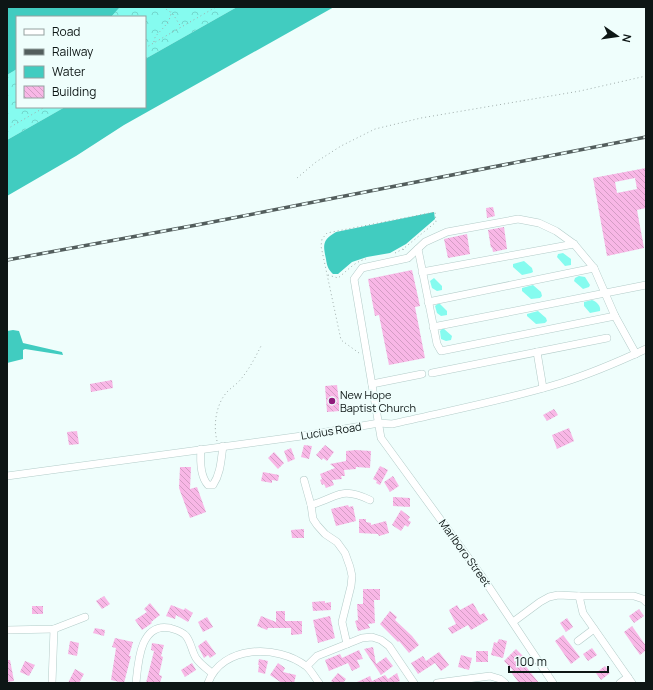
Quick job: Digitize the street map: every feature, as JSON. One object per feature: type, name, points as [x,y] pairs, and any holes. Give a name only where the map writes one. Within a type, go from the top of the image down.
[{"type":"street","points":[[410,256],[425,242],[447,232],[518,220],[539,223],[556,231],[574,244],[594,268],[615,316],[636,354]]},
{"type":"street","points":[[422,272],[574,244]]},
{"type":"street","points":[[418,249],[433,327],[440,351],[615,316]]},
{"type":"street","name":"Marlboro Street","points":[[410,256],[408,258],[362,268],[354,279],[381,438],[481,575],[553,683]]},
{"type":"street","points":[[428,302],[594,268]]},
{"type":"street","points":[[433,327],[646,285]]},
{"type":"street","points":[[432,373],[607,338]]},
{"type":"street","name":"Lucius Road","points":[[7,476],[309,435],[379,423],[392,424],[543,388],[598,369],[646,349]]},
{"type":"street","points":[[537,352],[543,388]]},
{"type":"street","points":[[372,384],[422,374]]},
{"type":"street","points":[[201,449],[202,473],[204,481],[208,485],[213,485],[217,480],[220,469],[221,446]]},
{"type":"street","points":[[304,480],[313,519],[325,534],[338,542],[345,553],[350,567],[352,576],[351,586],[342,622],[347,644]]},
{"type":"street","points":[[311,505],[346,492],[357,494],[370,500]]},
{"type":"street","points":[[513,622],[549,597],[558,595],[634,596],[643,599],[646,602]]},
{"type":"street","points":[[579,596],[582,613],[630,680],[620,683]]},
{"type":"street","points":[[7,630],[54,628],[84,617]]},
{"type":"street","points":[[52,683],[54,628]]},
{"type":"street","points":[[136,683],[137,670],[143,642],[147,635],[157,629],[162,628],[179,631],[186,636],[197,660],[212,673]]},
{"type":"street","points":[[578,641],[594,629]]},
{"type":"street","points":[[307,666],[317,656],[362,638],[372,637],[381,640],[389,646],[414,683]]},
{"type":"street","points":[[208,683],[212,673],[227,660],[239,654],[252,652],[283,654],[307,666],[319,683]]},
{"type":"street","points":[[437,683],[490,676],[500,679],[505,683]]},
{"type":"path","points":[[163,7],[171,11],[181,27]]},
{"type":"path","points":[[146,47],[216,7]]},
{"type":"path","points":[[154,42],[154,37],[169,22],[171,11]]},
{"type":"path","points":[[297,178],[316,162],[340,146],[375,129],[421,118],[580,91],[646,76]]},
{"type":"path","points":[[7,129],[43,108]]},
{"type":"path","points":[[360,353],[341,340],[321,246],[322,239],[327,233],[435,212],[437,219],[436,222],[403,249],[410,256]]},
{"type":"path","points":[[221,446],[216,435],[216,416],[220,405],[227,392],[243,377],[262,344]]},
{"type":"green space","points":[[120,7],[237,7],[146,58],[146,16],[112,16]]},
{"type":"green space","points":[[16,70],[16,108],[63,108],[7,140],[7,75]]},
{"type":"green space","points":[[563,253],[571,259],[571,265],[565,266],[557,257],[558,254]]},
{"type":"green space","points":[[524,261],[532,268],[533,272],[522,275],[513,267],[513,264]]},
{"type":"green space","points":[[579,276],[585,277],[590,285],[589,287],[583,289],[574,281],[575,278]]},
{"type":"green space","points":[[434,278],[442,286],[442,290],[437,291],[432,288],[430,281]]},
{"type":"green space","points":[[533,285],[541,292],[542,296],[540,298],[531,299],[522,291],[522,288]]},
{"type":"green space","points":[[592,300],[598,304],[600,311],[590,313],[584,306],[584,302]]},
{"type":"green space","points":[[439,303],[447,311],[447,315],[441,316],[437,313],[435,306]]},
{"type":"green space","points":[[538,311],[546,318],[547,321],[545,323],[536,324],[527,316],[527,314]]},
{"type":"green space","points":[[443,328],[452,336],[451,340],[446,341],[441,339],[440,331]]},
{"type":"water","points":[[7,7],[120,7],[112,16],[16,16],[16,70],[7,75]]},
{"type":"water","points":[[237,7],[334,7],[124,125],[76,156],[7,196],[7,140],[63,108],[146,108],[146,58]]},
{"type":"water","points":[[434,212],[435,219],[406,244],[390,253],[367,257],[352,262],[338,274],[333,274],[329,269],[324,246],[326,240],[336,232]]},
{"type":"water","points":[[7,331],[19,331],[23,343],[62,352],[63,355],[25,349],[23,350],[23,359],[7,363]]},
{"type":"building","points":[[646,168],[646,208],[637,210],[644,248],[607,256],[593,178]],"holes":[[[635,178],[637,189],[617,193],[615,182]]]},
{"type":"building","points":[[493,207],[495,216],[487,218],[486,208]]},
{"type":"building","points":[[504,227],[507,249],[493,252],[488,230]]},
{"type":"building","points":[[467,234],[470,254],[448,258],[444,239]]},
{"type":"building","points":[[412,270],[420,306],[415,307],[425,358],[389,365],[379,315],[375,316],[368,279]]},
{"type":"building","points":[[112,380],[113,388],[91,392],[90,384]]},
{"type":"building","points":[[337,385],[340,411],[327,412],[325,386]]},
{"type":"building","points":[[554,409],[558,415],[547,421],[543,415]]},
{"type":"building","points":[[569,428],[574,441],[557,449],[552,435]]},
{"type":"building","points":[[77,431],[79,444],[69,445],[67,432]]},
{"type":"building","points":[[304,445],[312,446],[309,459],[301,457]]},
{"type":"building","points":[[325,445],[334,452],[327,461],[323,458],[322,460],[316,455]]},
{"type":"building","points":[[291,448],[295,459],[288,462],[284,451]]},
{"type":"building","points":[[346,451],[371,451],[370,468],[356,467],[356,469],[344,470],[345,476],[341,476],[342,479],[332,480],[334,485],[326,488],[324,484],[322,485],[320,474],[335,468],[330,464],[346,461]]},
{"type":"building","points":[[274,452],[284,463],[278,469],[268,458]]},
{"type":"building","points":[[380,466],[388,470],[380,485],[373,479]]},
{"type":"building","points":[[180,467],[191,467],[190,489],[197,487],[206,512],[190,518],[179,488]]},
{"type":"building","points":[[263,472],[279,475],[278,481],[272,480],[272,483],[261,481]]},
{"type":"building","points":[[393,476],[399,486],[390,492],[384,482]]},
{"type":"building","points":[[393,497],[410,498],[410,507],[393,506]]},
{"type":"building","points":[[348,505],[349,507],[353,506],[356,521],[336,526],[331,509]]},
{"type":"building","points":[[401,510],[410,517],[408,520],[411,522],[408,527],[405,525],[401,531],[392,525]]},
{"type":"building","points":[[359,519],[366,519],[366,522],[371,523],[371,525],[386,521],[389,533],[379,536],[378,534],[359,533]]},
{"type":"building","points":[[304,529],[304,538],[292,538],[291,530]]},
{"type":"building","points":[[363,589],[380,589],[380,600],[374,600],[375,623],[368,624],[370,628],[358,631],[355,621],[358,620],[357,604],[363,604]]},
{"type":"building","points":[[104,596],[110,604],[102,609],[96,601]]},
{"type":"building","points":[[325,601],[325,603],[331,602],[331,610],[313,611],[312,602]]},
{"type":"building","points":[[150,603],[160,615],[142,630],[135,620],[147,612],[144,609]]},
{"type":"building","points":[[473,603],[480,615],[484,613],[488,620],[471,630],[468,625],[452,634],[448,628],[456,624],[449,610],[457,605],[460,610]]},
{"type":"building","points":[[171,605],[184,610],[185,608],[193,613],[188,622],[176,615],[175,619],[166,616]]},
{"type":"building","points":[[32,606],[43,606],[43,614],[32,614]]},
{"type":"building","points":[[639,609],[644,616],[634,623],[629,616]]},
{"type":"building","points":[[276,611],[285,611],[285,621],[302,621],[302,634],[291,635],[291,628],[268,628],[267,630],[257,626],[261,616],[276,622]]},
{"type":"building","points":[[390,611],[397,617],[395,620],[419,645],[409,653],[399,641],[398,642],[380,624]]},
{"type":"building","points":[[330,616],[335,638],[318,643],[313,620]]},
{"type":"building","points":[[207,617],[213,627],[203,632],[198,622]]},
{"type":"building","points":[[567,618],[573,627],[566,632],[560,623]]},
{"type":"building","points":[[632,626],[646,646],[646,650],[640,655],[624,632]]},
{"type":"building","points":[[95,628],[105,630],[104,636],[93,633]]},
{"type":"building","points":[[563,635],[580,657],[571,664],[555,641]]},
{"type":"building","points":[[115,638],[133,642],[124,683],[111,680],[116,648],[112,647]]},
{"type":"building","points":[[499,639],[507,641],[503,658],[491,655],[494,642],[497,643]]},
{"type":"building","points":[[206,640],[216,654],[210,658],[208,655],[204,658],[198,646]]},
{"type":"building","points":[[70,641],[79,643],[77,656],[68,654]]},
{"type":"building","points":[[152,643],[164,645],[159,675],[162,676],[160,683],[146,683],[154,651],[151,650]]},
{"type":"building","points":[[373,647],[376,664],[386,657],[393,666],[381,675],[364,649]]},
{"type":"building","points":[[592,648],[597,655],[588,661],[583,654]]},
{"type":"building","points":[[516,649],[523,656],[520,659],[539,683],[519,683],[511,672],[513,670],[504,661]]},
{"type":"building","points":[[359,650],[363,659],[357,660],[360,667],[352,671],[348,663],[329,671],[325,660],[340,654],[342,658]]},
{"type":"building","points":[[476,651],[488,651],[488,662],[476,662]]},
{"type":"building","points":[[439,652],[449,665],[441,671],[435,663],[418,674],[411,663],[423,656],[426,661]]},
{"type":"building","points":[[461,655],[472,658],[469,670],[458,667]]},
{"type":"building","points":[[259,659],[268,661],[265,674],[258,672]]},
{"type":"building","points":[[7,660],[10,660],[14,681],[7,682]]},
{"type":"building","points":[[25,661],[35,665],[29,676],[20,672]]},
{"type":"building","points":[[192,663],[196,670],[185,677],[181,670]]},
{"type":"building","points":[[278,663],[285,668],[283,672],[296,675],[294,683],[282,683],[270,675]]},
{"type":"building","points":[[605,666],[610,673],[601,680],[596,673]]},
{"type":"building","points":[[75,669],[84,674],[79,683],[68,683]]},
{"type":"building","points":[[338,673],[346,679],[343,683],[334,683],[331,681]]},
{"type":"building","points":[[397,673],[400,681],[395,683],[355,683],[370,676],[372,681],[385,675],[388,679]]},
{"type":"railway","points":[[7,260],[202,224],[646,137]]},
{"type":"place","name":"New Hope Baptist Church","points":[[332,401]]}]
